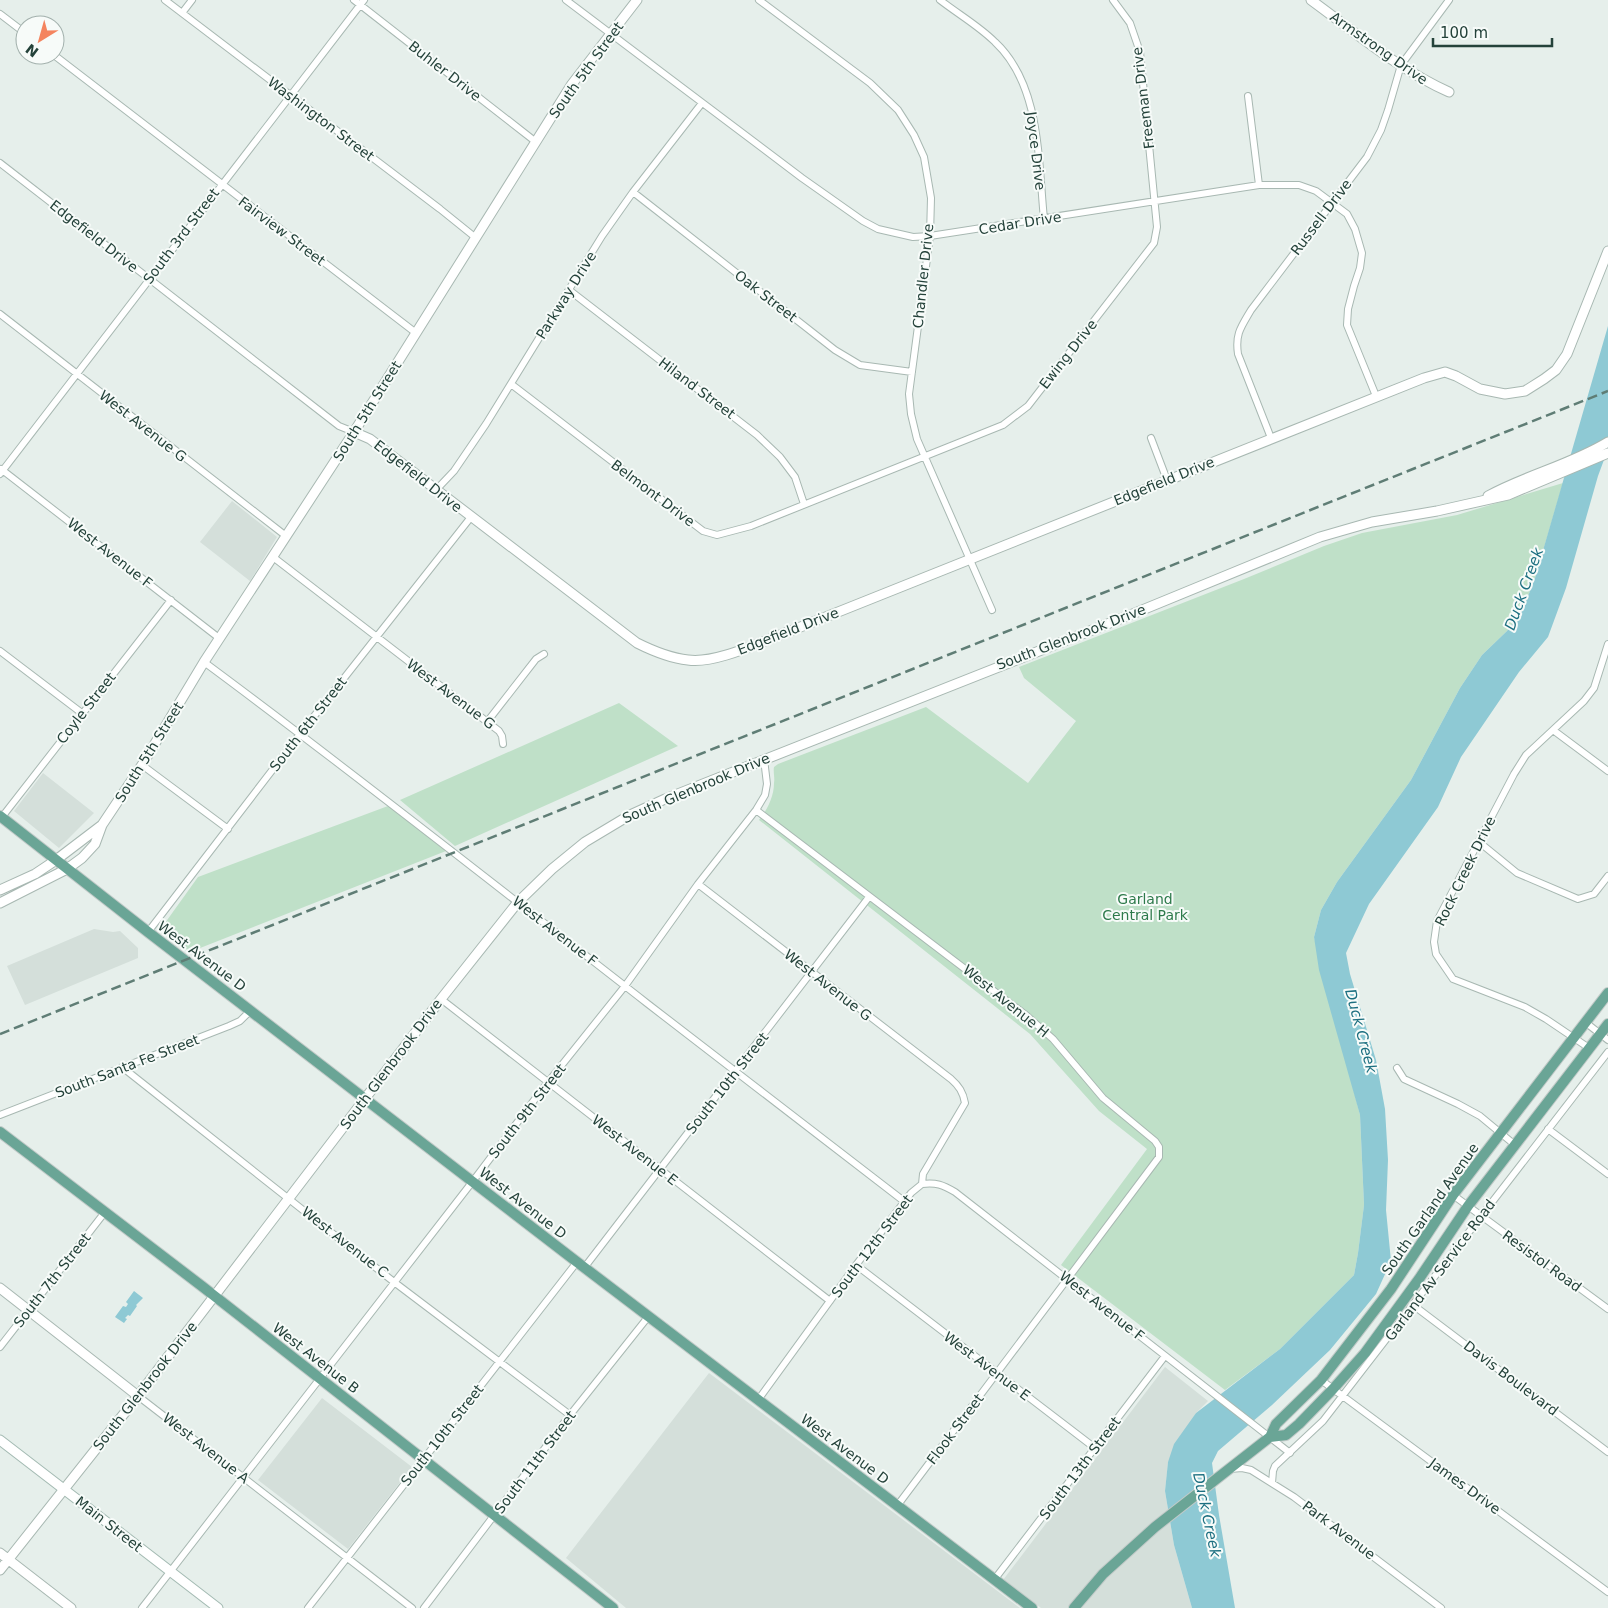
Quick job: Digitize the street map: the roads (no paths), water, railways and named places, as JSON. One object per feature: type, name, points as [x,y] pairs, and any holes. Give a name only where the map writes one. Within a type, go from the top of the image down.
[{"type":"main road","name":"West Avenue D","points":[[1,816],[148,932],[580,1265],[1032,1608]]},
{"type":"main road","name":"South Garland Avenue","points":[[1274,1440],[1276,1424],[1320,1380],[1391,1289],[1453,1195],[1608,992]]},
{"type":"main road","name":"South Garland Avenue","points":[[1074,1608],[1103,1574],[1154,1527],[1229,1469],[1274,1440],[1286,1435],[1333,1389],[1392,1317],[1468,1206],[1515,1144],[1589,1048],[1604,1037],[1608,1024]]},
{"type":"main road","name":"West Avenue B","points":[[0,1132],[214,1296],[613,1608]]},
{"type":"street","name":"Washington Street","points":[[166,0],[476,238]]},
{"type":"street","points":[[182,13],[192,0]]},
{"type":"street","name":"Buhler Drive","points":[[354,0],[362,2],[536,142]]},
{"type":"street","name":"Cedar Drive","points":[[566,0],[702,103],[863,221],[878,229],[913,237],[930,236],[1259,185],[1299,185],[1316,191],[1347,214],[1356,229],[1362,253],[1360,268],[1348,309],[1348,325],[1376,396]]},
{"type":"street","name":"South 5th Street","points":[[0,903],[67,869],[82,858],[95,844],[102,825],[142,765],[219,638],[354,432],[572,84],[637,0]]},
{"type":"street","name":"Chandler Drive","points":[[759,0],[870,83],[898,110],[914,135],[924,156],[930,198],[930,236],[909,394],[911,414],[917,439],[992,610]]},
{"type":"street","name":"Joyce Drive","points":[[940,0],[995,42],[1008,56],[1022,78],[1033,112],[1044,218]]},
{"type":"street","name":"Freeman Drive","points":[[1113,0],[1130,23],[1140,52],[1154,202]]},
{"type":"street","name":"Armstrong Drive","points":[[1311,0],[1401,65],[1429,83],[1449,92]]},
{"type":"street","name":"Russell Drive","points":[[1271,438],[1238,354],[1236,342],[1239,333],[1251,310],[1367,157],[1381,130],[1401,65],[1449,0]]},
{"type":"street","name":"South 3rd Street","points":[[1,471],[362,2]]},
{"type":"street","points":[[0,14],[15,25]]},
{"type":"street","name":"Fairview Street","points":[[65,63],[416,333]]},
{"type":"street","points":[[1248,96],[1259,185]]},
{"type":"street","name":"Parkway Drive","points":[[436,490],[459,463],[486,424],[602,236],[633,192],[702,103]]},
{"type":"street","name":"Edgefield Drive","points":[[0,163],[334,421],[346,430],[370,439],[636,643],[661,654],[689,661],[717,658],[788,632],[1424,378],[1445,372],[1480,389],[1505,394],[1525,391],[1556,370],[1567,354],[1608,251]]},
{"type":"street","name":"Oak Street","points":[[633,192],[834,350],[860,365],[912,372]]},
{"type":"street","name":"Ewing Drive","points":[[925,457],[1003,425],[1028,406],[1154,243],[1157,227],[1154,202]]},
{"type":"street","name":"Hiland Street","points":[[569,290],[757,435],[780,457],[795,476],[804,504]]},
{"type":"street","name":"West Avenue G","points":[[0,314],[286,536]]},
{"type":"street","name":"Belmont Drive","points":[[511,384],[703,531],[718,534],[752,526],[925,457]]},
{"type":"street","points":[[1151,438],[1167,480]]},
{"type":"street","name":"South Glenbrook Drive","points":[[0,1570],[138,1396],[440,999],[518,902],[552,869],[601,830],[665,798],[1130,615],[1320,537],[1372,522],[1437,511],[1508,495],[1608,442]]},
{"type":"street","name":"South Glenbrook Drive","points":[[1535,480],[1608,454]]},
{"type":"street","name":"West Avenue F","points":[[1,471],[219,638]]},
{"type":"street","name":"South 6th Street","points":[[148,932],[300,734],[471,517]]},
{"type":"street","name":"West Avenue G","points":[[273,557],[487,722],[502,736],[503,744]]},
{"type":"street","name":"Coyle Street","points":[[1,816],[171,600]]},
{"type":"street","name":"Rock Creek Drive","points":[[1589,1048],[1525,1007],[1454,979],[1436,954],[1434,942],[1436,923],[1514,774],[1526,755],[1584,701],[1594,688],[1608,644]]},
{"type":"street","points":[[0,651],[83,714]]},
{"type":"street","points":[[487,722],[536,659],[544,654]]},
{"type":"street","name":"West Avenue F","points":[[204,662],[300,734],[905,1202]]},
{"type":"street","points":[[1553,730],[1608,771]]},
{"type":"street","name":"South 9th Street","points":[[142,1608],[625,986],[698,884],[756,810],[765,795],[767,784],[764,758]]},
{"type":"street","points":[[142,765],[228,829]]},
{"type":"street","name":"West Avenue H","points":[[756,810],[1027,1016],[1053,1039],[1103,1098],[1150,1136],[1159,1147],[1159,1157],[1068,1279]]},
{"type":"street","name":"South 5th Street","points":[[0,890],[35,874],[102,825]]},
{"type":"street","points":[[1479,842],[1517,873],[1578,899],[1594,894],[1608,876]]},
{"type":"street","name":"West Avenue G","points":[[698,884],[958,1086]]},
{"type":"street","name":"South 10th Street","points":[[308,1608],[499,1361],[660,1169],[869,897]]},
{"type":"street","name":"West Avenue E","points":[[440,999],[830,1301]]},
{"type":"street","name":"South Santa Fe Street","points":[[0,1115],[229,1026],[240,1021],[250,1011]]},
{"type":"street","points":[[1585,1022],[1604,1037]]},
{"type":"street","name":"Garland Av Service Road","points":[[1272,1483],[1272,1471],[1275,1466],[1323,1421],[1608,1052]]},
{"type":"street","name":"West Avenue C","points":[[122,1067],[394,1282],[570,1415]]},
{"type":"street","points":[[1397,1068],[1404,1079],[1480,1116],[1500,1134],[1515,1144]]},
{"type":"street","name":"South 12th Street","points":[[758,1400],[856,1265],[911,1193],[922,1184],[923,1174],[964,1103],[963,1094],[958,1086]]},
{"type":"street","points":[[1548,1129],[1608,1174]]},
{"type":"street","name":"West Avenue F","points":[[922,1184],[932,1182],[942,1184],[955,1192],[1274,1440]]},
{"type":"street","name":"Resistol Road","points":[[1453,1195],[1608,1309]]},
{"type":"street","name":"South 7th Street","points":[[0,1347],[104,1212]]},
{"type":"street","name":"West Avenue E","points":[[856,1265],[1095,1448]]},
{"type":"street","name":"Flook Street","points":[[897,1506],[1068,1279]]},
{"type":"street","name":"West Avenue A","points":[[0,1288],[412,1608]]},
{"type":"street","name":"Davis Boulevard","points":[[1413,1305],[1608,1452]]},
{"type":"street","name":"South 11th Street","points":[[424,1608],[570,1415],[648,1316]]},
{"type":"street","name":"South 13th Street","points":[[994,1580],[1165,1356]]},
{"type":"street","name":"James Drive","points":[[1320,1380],[1608,1592]]},
{"type":"street","name":"Main Street","points":[[0,1440],[218,1608]]},
{"type":"street","points":[[1274,1440],[1290,1453]]},
{"type":"street","name":"Park Avenue","points":[[1229,1469],[1242,1468],[1250,1470],[1294,1497],[1442,1608]]},
{"type":"street","points":[[0,1554],[71,1608]]},
{"type":"water","name":"Duck Creek","points":[[1608,326],[1608,449],[1598,476],[1566,588],[1548,637],[1519,672],[1461,757],[1438,807],[1369,904],[1346,953],[1350,974],[1376,1060],[1385,1109],[1388,1160],[1386,1210],[1391,1261],[1376,1294],[1330,1350],[1272,1405],[1218,1451],[1212,1463],[1235,1608],[1192,1608],[1174,1545],[1165,1491],[1168,1462],[1174,1444],[1196,1413],[1280,1349],[1354,1275],[1364,1205],[1360,1115],[1319,970],[1314,937],[1321,910],[1337,882],[1411,780],[1460,688],[1482,655],[1507,631],[1523,609],[1535,578]]},
{"type":"water","points":[[134,1291],[143,1298],[136,1305],[130,1316],[128,1315],[125,1318],[127,1319],[124,1323],[115,1317],[123,1306],[126,1307],[128,1304],[126,1302]]},
{"type":"railway","points":[[0,1034],[1608,391]]},
{"type":"park label","name":"Garland Central Park","points":[[1145,908]]}]
